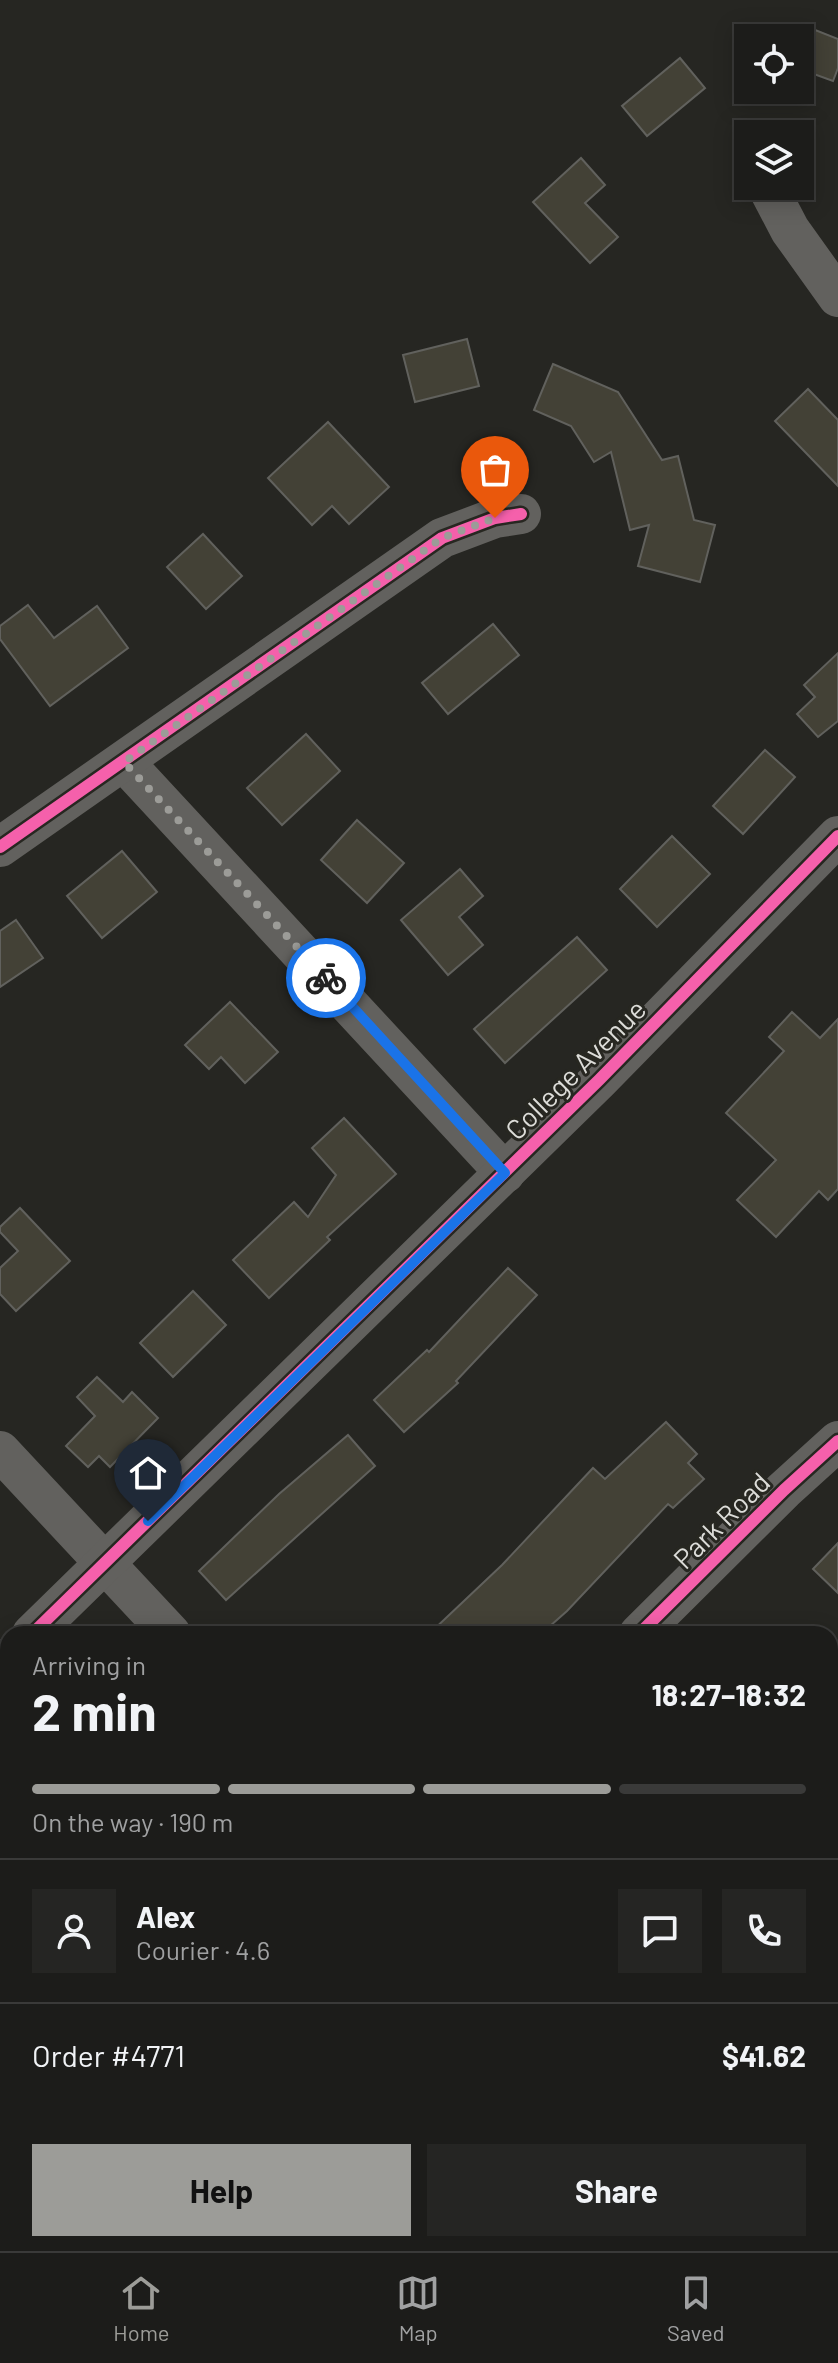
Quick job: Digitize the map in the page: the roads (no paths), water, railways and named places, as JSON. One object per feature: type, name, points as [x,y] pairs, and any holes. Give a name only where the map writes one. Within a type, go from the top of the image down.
[{"type":"street","points":[[774,200],[790,230],[838,297]]},
{"type":"street","points":[[0,847],[442,538],[495,518],[521,514]]},
{"type":"street","points":[[124,762],[505,1173]]},
{"type":"street","name":"College Avenue","points":[[40,1626],[505,1173],[838,836]]},
{"type":"street","name":"Park Road","points":[[647,1626],[838,1441]]},
{"type":"street","points":[[0,1451],[164,1626]]}]
